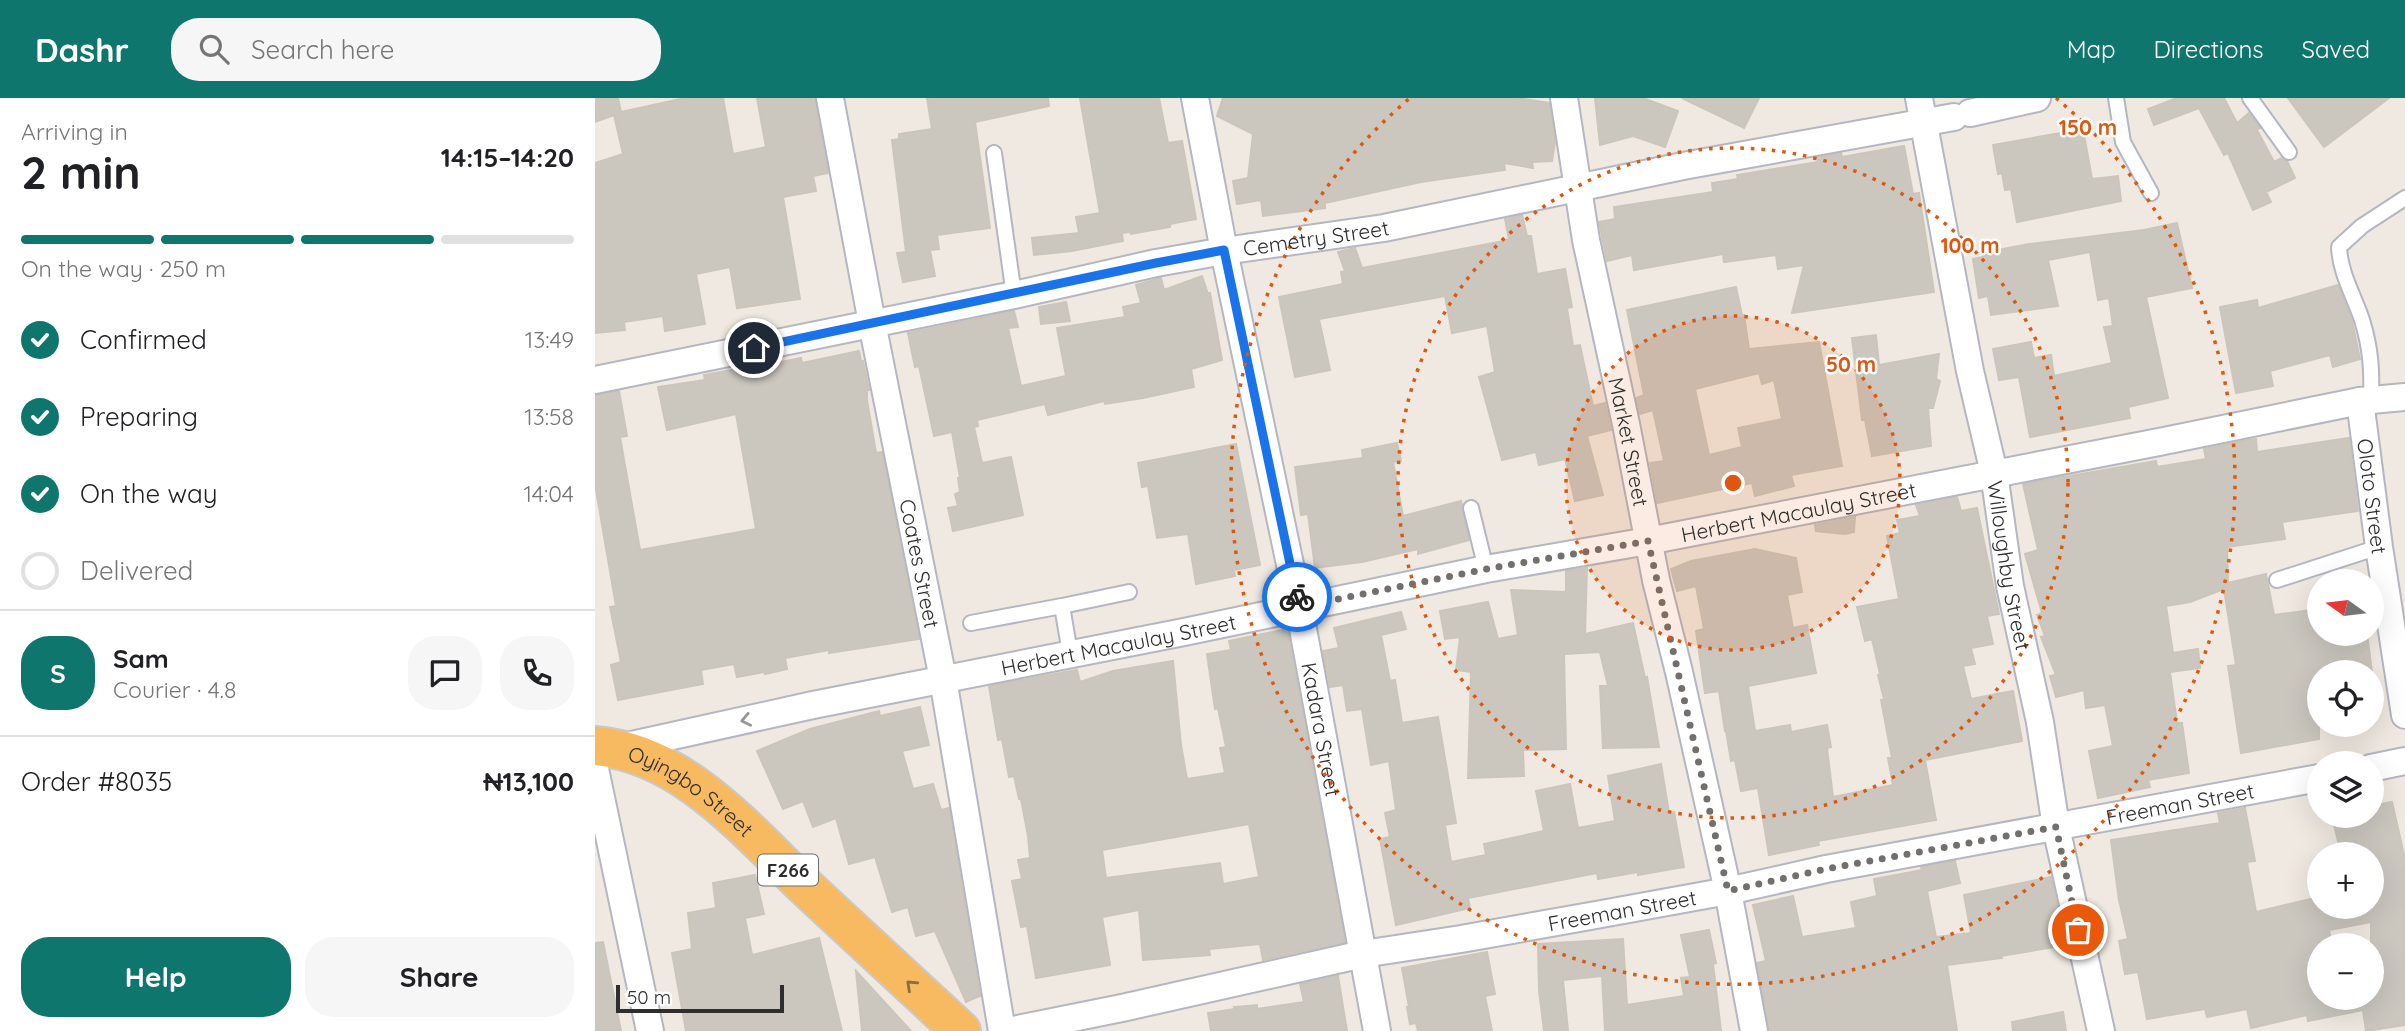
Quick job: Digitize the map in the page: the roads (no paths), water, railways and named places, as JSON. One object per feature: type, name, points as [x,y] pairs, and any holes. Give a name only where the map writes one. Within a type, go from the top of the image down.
[{"type":"highway","name":"Oyingbo Street","points":[[603,754],[666,768],[696,787],[741,823],[961,1031]]},
{"type":"street","name":"Coates Street","points":[[830,98],[943,679],[1002,1031]]},
{"type":"street","name":"Kadara Street","points":[[1195,98],[1299,607],[1377,1031]]},
{"type":"street","name":"Market Street","points":[[1564,98],[1586,240],[1648,541],[1728,891],[1753,1031]]},
{"type":"street","name":"Cemetry Street","points":[[595,380],[1013,295],[1156,263],[1224,250],[1384,228],[1922,110],[1962,115],[2037,98]]},
{"type":"street","name":"Willoughby Street","points":[[1922,110],[1970,372],[1994,473],[2010,586],[2040,722],[2056,827],[2101,1031]]},
{"type":"street","name":"Herbert Macaulay Street","points":[[603,754],[813,705],[1486,569],[1648,541],[2365,401],[2405,397]]},
{"type":"street","name":"Oloto Street","points":[[2365,401],[2379,547],[2405,715]]},
{"type":"street","points":[[603,754],[650,1031]]},
{"type":"street","points":[[2384,765],[2405,761]]},
{"type":"street","name":"Freeman Street","points":[[1008,1031],[1122,1009],[1363,954],[1728,891],[1826,869],[2307,780]]},
{"type":"lane","points":[[2116,98],[2123,142],[2151,192]]},
{"type":"lane","points":[[2250,98],[2289,152]]},
{"type":"lane","points":[[994,153],[1013,295]]},
{"type":"lane","points":[[2365,401],[2372,363],[2362,320],[2340,261],[2339,247],[2362,226],[2405,198]]},
{"type":"lane","points":[[1471,508],[1486,569]]},
{"type":"lane","points":[[2277,580],[2379,547]]},
{"type":"lane","points":[[971,623],[1129,592]]},
{"type":"lane","points":[[1062,606],[1070,653]]}]
